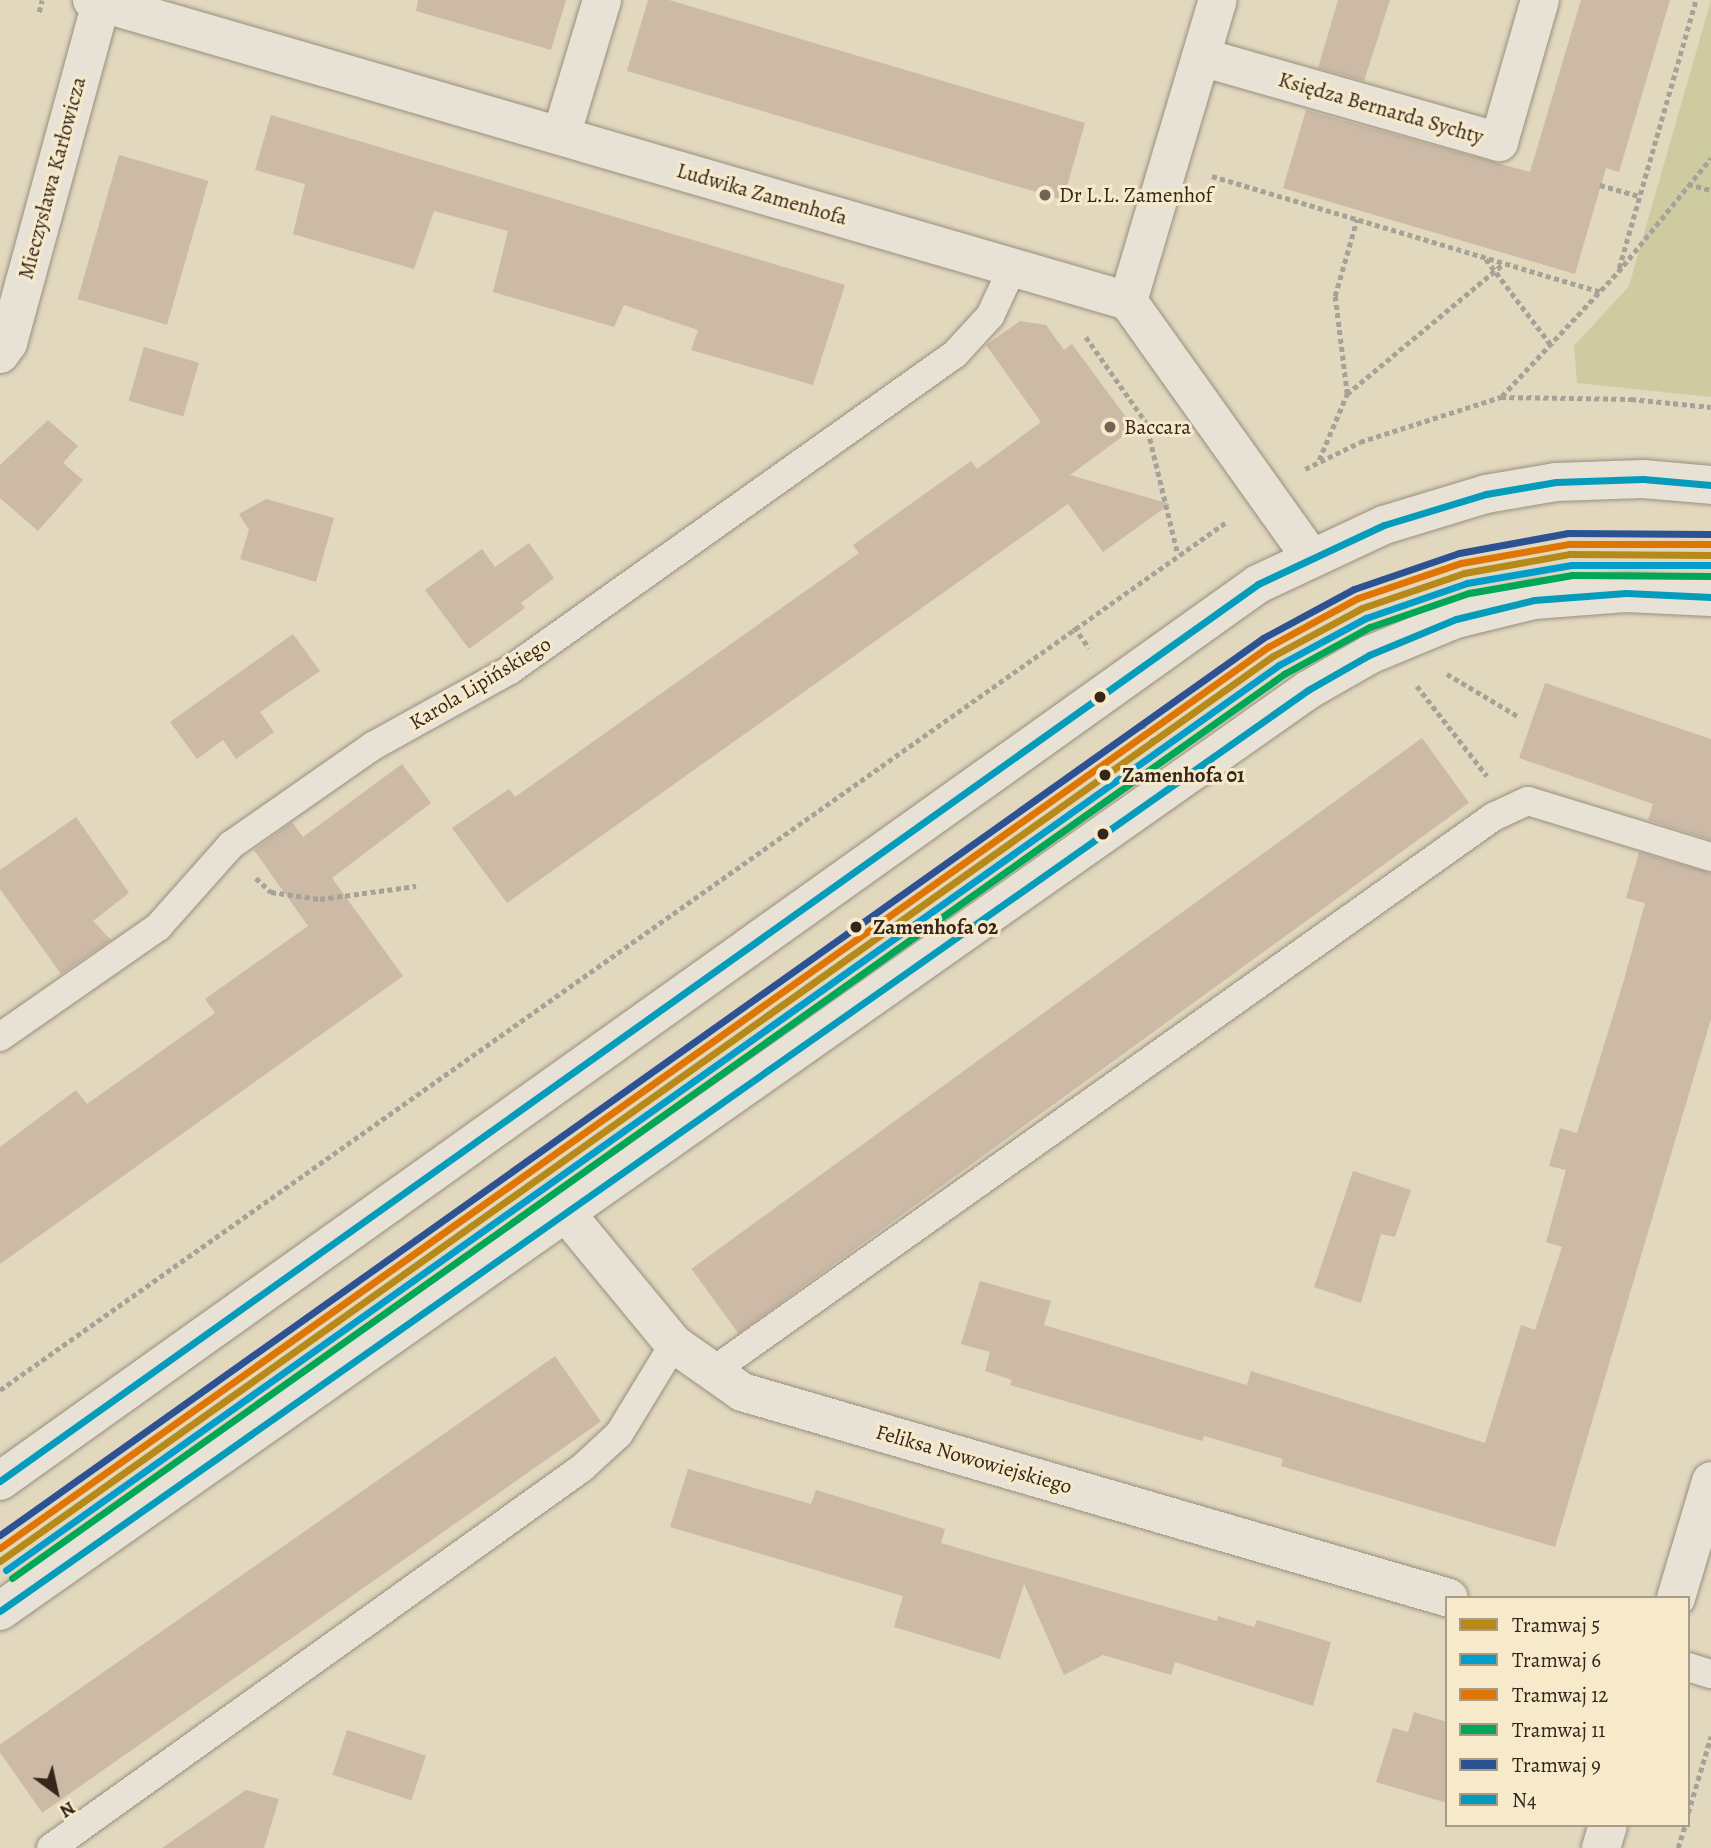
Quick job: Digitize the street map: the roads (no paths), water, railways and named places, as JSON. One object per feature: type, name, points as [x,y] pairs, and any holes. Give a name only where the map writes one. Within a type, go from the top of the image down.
[{"type":"street","points":[[561,136],[602,0]]},
{"type":"street","points":[[1218,0],[1128,301],[1311,558]]},
{"type":"street","name":"Księdza Bernarda Sychty","points":[[1201,57],[1499,142],[1540,0]]},
{"type":"street","name":"Ludwika Zamenhofa","points":[[99,1],[1128,301]]},
{"type":"street","name":"Mieczysława Karłowicza","points":[[0,354],[8,343],[99,1]]},
{"type":"street","points":[[0,1481],[1113,682],[1258,584],[1384,525],[1498,492],[1556,482],[1643,479],[1711,485]]},
{"type":"street","points":[[0,1611],[1191,770],[1368,655],[1456,619],[1534,600],[1626,593],[1711,597]]},
{"type":"street","name":"Feliksa Nowowiejskiego","points":[[565,1212],[674,1344],[742,1392],[1445,1597]]},
{"type":"street","points":[[1677,1596],[1711,1481]]},
{"type":"street","points":[[1601,1848],[1607,1827]]},
{"type":"lane","name":"Karola Lipińskiego","points":[[0,1037],[158,927],[226,852],[373,746],[510,670],[955,354],[990,316],[1013,267]]},
{"type":"lane","points":[[713,1371],[1511,808],[1528,801],[1711,857]]},
{"type":"lane","points":[[51,1848],[582,1468],[619,1434],[674,1344]]},
{"type":"lane","points":[[1690,1668],[1711,1674]]},
{"type":"tram line","name":"9","points":[[0,1535],[1263,638],[1354,589],[1459,553],[1568,533],[1711,534]]},
{"type":"tram line","name":"12","points":[[0,1548],[1268,647],[1358,598],[1461,563],[1569,544],[1711,544]]},
{"type":"tram line","name":"5","points":[[0,1561],[1273,656],[1362,608],[1464,573],[1570,554],[1711,555]]},
{"type":"tram line","name":"6","points":[[6,1570],[1279,665],[1366,618],[1467,583],[1571,565],[1711,565]]},
{"type":"tram line","name":"11","points":[[12,1578],[1284,674],[1370,627],[1469,593],[1572,575],[1711,576]]},
{"type":"place","name":"Dr L.L. Zamenhof","points":[[1045,195]]},
{"type":"place","name":"Baccara","points":[[1110,427]]},
{"type":"place","name":"Zamenhofa 01","points":[[1105,775]]},
{"type":"place","name":"Zamenhofa 02","points":[[856,927]]}]
